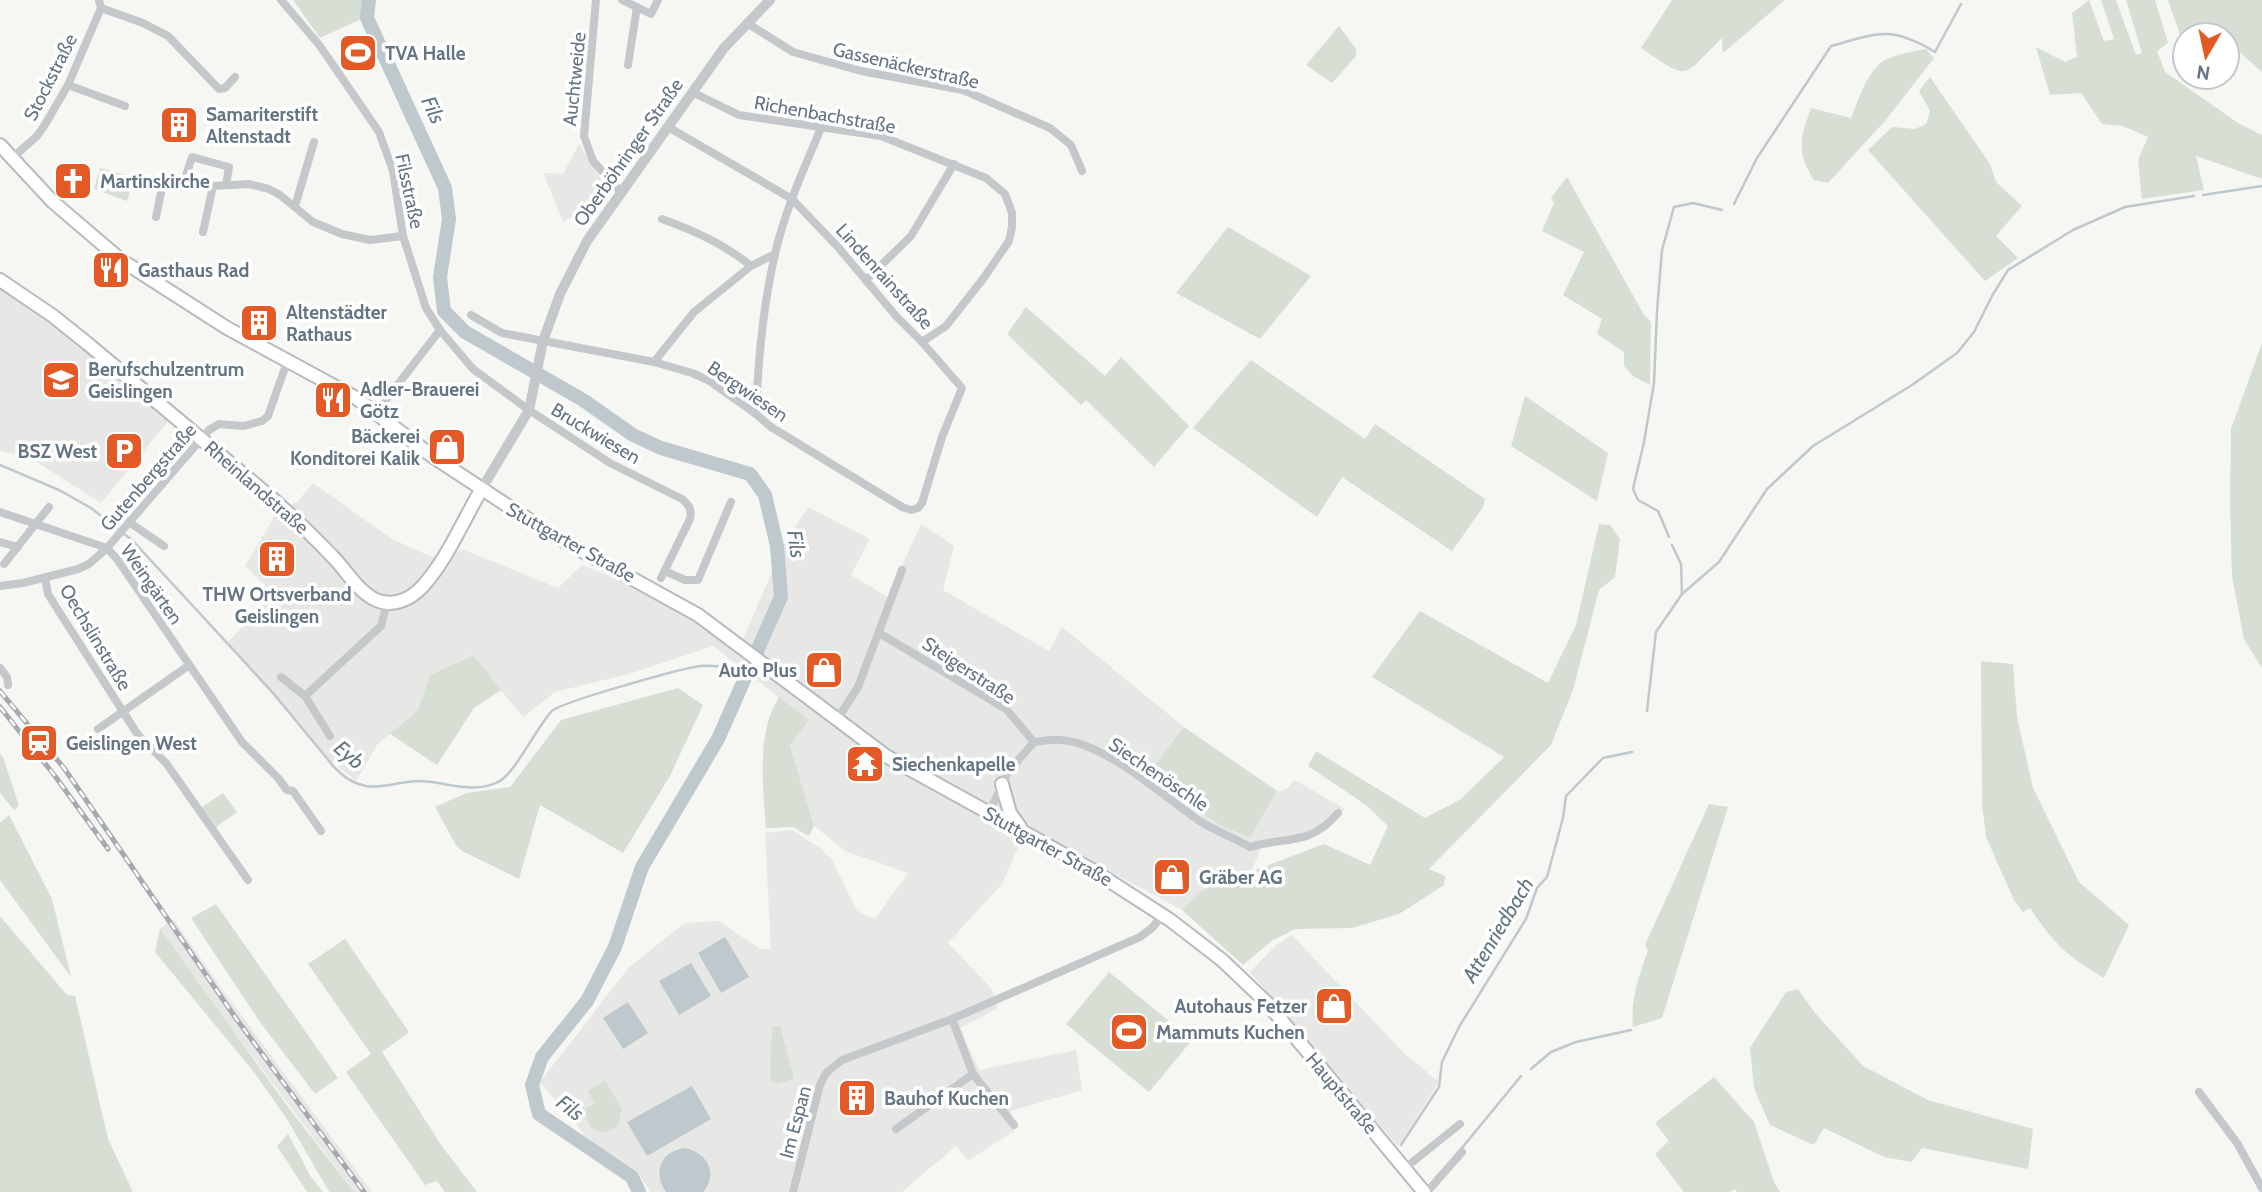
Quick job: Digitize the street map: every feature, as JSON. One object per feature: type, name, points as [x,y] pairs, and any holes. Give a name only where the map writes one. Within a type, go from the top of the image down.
[{"type":"main road","name":"Stuttgarter Straße","points":[[0,145],[53,202],[121,260],[209,317],[356,398],[481,490],[570,544],[677,601],[748,651],[886,756],[1094,870],[1162,915]]},
{"type":"main road","name":"Rheinlandstraße","points":[[0,280],[62,323],[304,527],[362,591],[375,600],[387,603]]},
{"type":"main road","points":[[387,603],[405,600],[423,586],[481,490]]},
{"type":"main road","points":[[1002,784],[1010,813],[1022,830]]},
{"type":"main road","name":"Hauptstraße","points":[[1162,915],[1222,960],[1260,996],[1425,1192]]},
{"type":"street","name":"Filsstraße","points":[[281,0],[320,46],[379,132],[393,171],[403,236],[426,309],[440,330]]},
{"type":"street","name":"Auchtweide","points":[[596,0],[584,136],[593,161],[621,192]]},
{"type":"street","points":[[622,0],[651,13],[658,0]]},
{"type":"street","name":"Oberböhringer Straße","points":[[481,490],[529,411],[543,341],[560,294],[587,241],[724,48],[770,0]]},
{"type":"street","points":[[100,4],[168,36],[219,89],[225,88],[235,77]]},
{"type":"street","name":"Stockstraße","points":[[11,159],[37,136],[68,85],[100,4]]},
{"type":"street","points":[[628,65],[637,7]]},
{"type":"street","name":"Gassenäckerstraße","points":[[747,23],[793,52],[861,71],[963,90],[1051,128],[1071,145],[1082,171]]},
{"type":"street","points":[[68,85],[125,106]]},
{"type":"street","name":"Richenbachstraße","points":[[692,92],[739,115],[881,136],[986,178],[1006,194],[1012,213],[1009,240],[954,317],[946,326],[922,342]]},
{"type":"street","name":"Lindenrainstraße","points":[[668,127],[792,199],[962,388],[918,508]]},
{"type":"street","points":[[757,414],[758,357],[775,254],[792,199],[821,128]]},
{"type":"street","points":[[295,206],[314,142]]},
{"type":"street","points":[[156,217],[163,183],[183,187],[192,157],[229,167],[226,186]]},
{"type":"street","points":[[866,280],[911,236],[954,164]]},
{"type":"street","points":[[185,179],[213,186],[249,184],[269,189],[313,222],[342,234],[370,240],[403,236]]},
{"type":"street","points":[[203,232],[213,186]]},
{"type":"street","points":[[662,219],[728,247],[751,266]]},
{"type":"street","points":[[654,362],[694,312],[751,266],[775,254]]},
{"type":"street","points":[[471,315],[502,333],[543,341]]},
{"type":"street","points":[[385,401],[440,330]]},
{"type":"street","name":"Bruckwiesen","points":[[440,330],[473,369],[529,411],[610,463],[682,499],[690,506],[690,519],[663,574],[685,580],[698,580],[731,502]]},
{"type":"street","name":"Bergwiesen","points":[[543,341],[654,362],[708,380],[771,426],[902,507],[911,510],[918,508]]},
{"type":"street","name":"Gutenbergstraße","points":[[0,586],[45,578],[89,564],[128,524],[209,430],[219,424],[244,426],[262,421],[268,415],[288,362]]},
{"type":"street","points":[[4,564],[49,507]]},
{"type":"street","name":"Weingärten","points":[[0,512],[109,545],[188,666],[242,742],[287,790],[293,791],[321,831]]},
{"type":"street","points":[[128,524],[164,545]]},
{"type":"street","points":[[0,542],[18,547]]},
{"type":"street","points":[[837,720],[858,687],[902,570]]},
{"type":"street","name":"Oechslinstraße","points":[[45,578],[48,594],[138,735],[166,763],[248,880]]},
{"type":"street","points":[[305,696],[382,626],[387,603]]},
{"type":"street","name":"Steigerstraße","points":[[879,633],[1006,709],[1034,742]]},
{"type":"street","points":[[123,712],[188,666]]},
{"type":"street","points":[[0,668],[7,677],[8,685]]},
{"type":"street","points":[[281,677],[305,696],[330,736]]},
{"type":"street","name":"Oechslinstraße","points":[[99,729],[123,712]]},
{"type":"street","name":"Siechenöschle","points":[[1034,742],[1061,740],[1101,753],[1203,823],[1250,847],[1296,840],[1326,826],[1338,813]]},
{"type":"street","points":[[989,813],[1008,772],[1034,742]]},
{"type":"street","name":"Im Espan","points":[[793,1192],[820,1085],[826,1073],[842,1060],[953,1019],[1140,937],[1153,927],[1162,915]]},
{"type":"street","points":[[953,1019],[972,1074],[1014,1125]]},
{"type":"street","points":[[896,1129],[972,1074]]},
{"type":"street","points":[[2199,1092],[2237,1143],[2262,1188]]},
{"type":"street","points":[[1405,1168],[1460,1125]]},
{"type":"street","points":[[1425,1192],[1462,1152]]},
{"type":"shaded area","points":[[293,0],[362,0],[361,19],[320,38]]},
{"type":"shaded area","points":[[1672,0],[1785,0],[1723,53],[1722,38],[1692,68],[1685,71],[1669,66],[1641,48]]},
{"type":"shaded area","points":[[2089,0],[2104,41],[2114,39],[2101,0],[2116,0],[2136,55],[2142,53],[2126,0],[2155,0],[2168,43],[2157,51],[2165,72],[2171,76],[2171,91],[2192,91],[2238,123],[2262,135],[2262,179],[2196,156],[2204,190],[2142,199],[2138,160],[2148,137],[2123,126],[2102,124],[2081,93],[2050,95],[2036,47],[2065,62],[2077,57],[2072,13]]},
{"type":"shaded area","points":[[2168,0],[2262,0],[2262,72],[2241,53],[2241,21],[2175,21]]},
{"type":"shaded area","points":[[1339,26],[1356,49],[1356,56],[1332,83],[1306,65]]},
{"type":"shaded area","points":[[1926,49],[1934,58],[1885,121],[1828,183],[1814,180],[1802,152],[1802,136],[1811,108],[1851,118],[1866,83],[1879,64],[1894,56]]},
{"type":"shaded area","points":[[1930,77],[1990,164],[1996,182],[2022,206],[1996,236],[2018,258],[1985,281],[1868,150],[1892,127],[1915,129],[1926,124],[1930,111],[1919,91]]},
{"type":"shaded area","points":[[579,144],[609,192],[594,212],[588,208],[563,222],[543,173],[563,174]]},
{"type":"shaded area","points":[[100,168],[134,177],[127,201],[94,189]]},
{"type":"shaded area","points":[[1567,177],[1644,315],[1651,322],[1650,385],[1633,376],[1624,366],[1624,352],[1597,334],[1602,319],[1563,295],[1584,252],[1542,231],[1554,203],[1551,198]]},
{"type":"shaded area","points":[[1228,227],[1311,276],[1260,339],[1176,293]]},
{"type":"shaded area","name":"Berufschulzentrum Geislingen","points":[[0,287],[74,340],[170,419],[101,503],[29,457],[0,451]]},
{"type":"shaded area","points":[[1026,307],[1105,376],[1121,357],[1189,426],[1154,467],[1086,400],[1081,405],[1007,334]]},
{"type":"shaded area","points":[[2262,343],[2262,668],[2244,639],[2232,576],[2230,501],[2231,429]]},
{"type":"shaded area","points":[[1251,360],[1365,439],[1375,424],[1485,499],[1483,507],[1452,551],[1342,477],[1317,517],[1193,428]]},
{"type":"shaded area","points":[[1525,396],[1608,453],[1597,501],[1511,446]]},
{"type":"shaded area","points":[[313,483],[392,539],[432,557],[464,550],[558,588],[582,565],[654,594],[737,653],[784,544],[808,507],[870,539],[851,575],[888,597],[921,524],[954,546],[943,590],[1049,651],[1062,627],[1184,727],[1153,767],[1250,838],[1277,791],[1285,790],[1295,780],[1345,809],[1327,829],[1262,846],[1251,872],[1203,890],[1182,910],[1027,827],[1002,884],[948,943],[992,989],[997,1009],[960,1028],[979,1070],[1076,1050],[1082,1090],[1011,1111],[1014,1131],[968,1161],[956,1146],[902,1192],[651,1192],[637,1172],[589,1140],[540,1082],[629,967],[685,923],[719,921],[760,949],[771,949],[765,833],[792,830],[820,848],[832,860],[857,911],[875,919],[908,873],[845,851],[814,826],[790,745],[808,720],[713,646],[629,674],[555,692],[523,717],[472,655],[430,675],[418,710],[377,745],[356,781],[327,758],[227,643],[274,594],[245,566],[279,509],[297,502]]},
{"type":"shaded area","points":[[1599,524],[1610,525],[1620,539],[1615,577],[1599,590],[1573,690],[1551,745],[1429,869],[1445,876],[1444,885],[1399,914],[1352,928],[1296,929],[1273,940],[1243,965],[1182,910],[1203,890],[1324,844],[1370,865],[1388,826],[1366,805],[1308,766],[1316,751],[1425,818],[1461,799],[1504,757],[1372,677],[1420,611],[1548,683],[1576,625]]},
{"type":"shaded area","points":[[473,655],[501,690],[474,708],[437,765],[390,734],[418,710],[430,675]]},
{"type":"shaded area","points":[[1981,661],[2013,664],[2017,717],[2033,788],[2079,882],[2129,925],[2104,978],[2062,948],[2030,908],[2023,912],[2014,900],[1986,837],[1982,804]]},
{"type":"shaded area","points":[[678,688],[703,705],[670,776],[623,853],[540,805],[519,879],[462,851],[456,845],[435,807],[466,793],[510,787],[561,720]]},
{"type":"shaded area","points":[[779,697],[809,720],[790,745],[814,826],[809,836],[793,827],[766,828],[764,743],[772,711]]},
{"type":"shaded area","points":[[1184,727],[1277,791],[1250,838],[1219,824],[1153,783],[1158,769],[1153,767]]},
{"type":"shaded area","points":[[0,754],[19,806],[14,810],[0,793]]},
{"type":"shaded area","points":[[223,793],[237,812],[216,827],[202,807]]},
{"type":"shaded area","points":[[1709,804],[1728,807],[1662,1018],[1633,1027],[1634,998],[1648,951],[1645,945]]},
{"type":"shaded area","points":[[9,815],[52,899],[71,977],[0,880],[0,823]]},
{"type":"shaded area","points":[[216,904],[338,1078],[315,1094],[260,1022],[191,918]]},
{"type":"shaded area","points":[[0,916],[66,994],[75,996],[108,1139],[133,1192],[0,1192]]},
{"type":"shaded area","points":[[173,919],[372,1192],[354,1192],[214,1005],[160,929]]},
{"type":"shaded area","points":[[160,929],[288,1107],[354,1192],[328,1190],[287,1119],[253,1071],[155,952]]},
{"type":"shaded area","points":[[1292,935],[1405,1054],[1439,1082],[1398,1147],[1250,972],[1276,945]]},
{"type":"shaded area","points":[[725,937],[749,977],[721,993],[698,953]]},
{"type":"shaded area","points":[[345,939],[409,1032],[382,1052],[441,1145],[477,1192],[445,1192],[437,1181],[425,1185],[346,1072],[371,1054],[308,964]]},
{"type":"shaded area","points":[[691,963],[711,996],[679,1015],[659,981]]},
{"type":"shaded area","name":"Mammuts Kuchen","points":[[1109,972],[1192,1040],[1149,1092],[1066,1024]]},
{"type":"shaded area","points":[[1798,989],[1815,1013],[1863,1066],[1928,1100],[2033,1129],[2028,1169],[1922,1148],[1911,1162],[1884,1157],[1824,1128],[1814,1145],[1770,1125],[1754,1088],[1750,1048],[1786,992]]},
{"type":"shaded area","points":[[628,1002],[648,1033],[623,1049],[603,1018]]},
{"type":"shaded area","points":[[780,1026],[794,1079],[777,1084],[771,1081],[770,1075],[772,1027]]},
{"type":"shaded area","points":[[1714,1077],[1754,1122],[1774,1182],[1780,1192],[1737,1192],[1735,1189],[1730,1192],[1684,1192],[1655,1154],[1669,1141],[1655,1123]]},
{"type":"shaded area","points":[[605,1080],[622,1109],[618,1126],[605,1133],[592,1129],[584,1110],[594,1104],[588,1091]]},
{"type":"shaded area","points":[[692,1086],[711,1119],[647,1156],[627,1122]]},
{"type":"shaded area","points":[[288,1134],[311,1177],[323,1192],[307,1192],[277,1146]]},
{"type":"shaded area","points":[[685,1148],[705,1159],[710,1171],[708,1185],[703,1192],[666,1192],[660,1177],[661,1164],[670,1153]]},
{"type":"waterway","name":"Fils","points":[[369,0],[367,18],[445,188],[449,219],[440,277],[444,311],[465,332],[583,400],[633,435],[661,448],[750,474],[765,495],[777,546],[781,597],[718,739],[642,867],[615,947],[587,1001],[542,1057],[532,1085],[539,1114],[632,1177],[639,1192]]},
{"type":"waterway","points":[[1734,204],[1757,158],[1831,46],[1884,34],[1906,38],[1935,52],[1961,4]]},
{"type":"waterway","points":[[2203,195],[2262,186]]},
{"type":"waterway","points":[[1647,711],[1656,632],[1682,594],[1719,562],[1767,489],[1813,446],[1912,385],[1957,353],[1974,332],[2008,270],[2073,230],[2125,207],[2194,196]]},
{"type":"waterway","points":[[1669,537],[1658,511],[1638,500],[1633,489],[1654,383],[1662,250],[1674,207],[1693,203],[1722,210]]},
{"type":"waterway","name":"Eyb","points":[[0,465],[59,490],[91,508],[133,541],[274,694],[334,767],[348,779],[361,785],[373,787],[419,781],[469,787],[488,786],[498,782],[512,770],[546,718],[560,707],[623,686],[700,666],[724,667],[747,674]]},
{"type":"waterway","points":[[1672,545],[1681,564],[1682,594]]},
{"type":"waterway","name":"Attenriedbach","points":[[1401,1145],[1439,1087],[1442,1062],[1459,1027],[1526,919],[1537,888],[1547,877],[1563,818],[1566,796],[1603,758],[1632,752]]},
{"type":"waterway","points":[[1531,1069],[1551,1052],[1576,1042],[1631,1030]]},
{"type":"waterway","points":[[1461,1149],[1521,1076]]},
{"type":"railway","points":[[0,691],[64,768],[235,1017],[364,1192]]},
{"type":"railway","points":[[0,707],[108,849]]},
{"type":"place","name":"TVA Halle","points":[[358,53]]},
{"type":"place","name":"Samariterstift Altenstadt","points":[[179,125]]},
{"type":"place","name":"Martinskirche","points":[[73,181]]},
{"type":"place","name":"Gasthaus Rad","points":[[111,270]]},
{"type":"place","name":"Altenstädter Rathaus","points":[[259,323]]},
{"type":"place","name":"Berufschulzentrum Geislingen","points":[[61,380]]},
{"type":"place","name":"Adler-Brauerei Götz","points":[[333,400]]},
{"type":"place","name":"Bäckerei Konditorei Kalik","points":[[447,447]]},
{"type":"place","name":"BSZ West","points":[[124,451]]},
{"type":"place","name":"THW Ortsverband Geislingen","points":[[277,559]]},
{"type":"place","name":"Auto Plus","points":[[824,670]]},
{"type":"place","name":"Geislingen West","points":[[39,743]]},
{"type":"place","name":"Siechenkapelle","points":[[865,764]]},
{"type":"place","name":"Gräber AG","points":[[1172,877]]},
{"type":"place","name":"Autohaus Fetzer","points":[[1334,1006]]},
{"type":"place","name":"Mammuts Kuchen","points":[[1129,1032]]},
{"type":"place","name":"Bauhof Kuchen","points":[[857,1098]]}]
